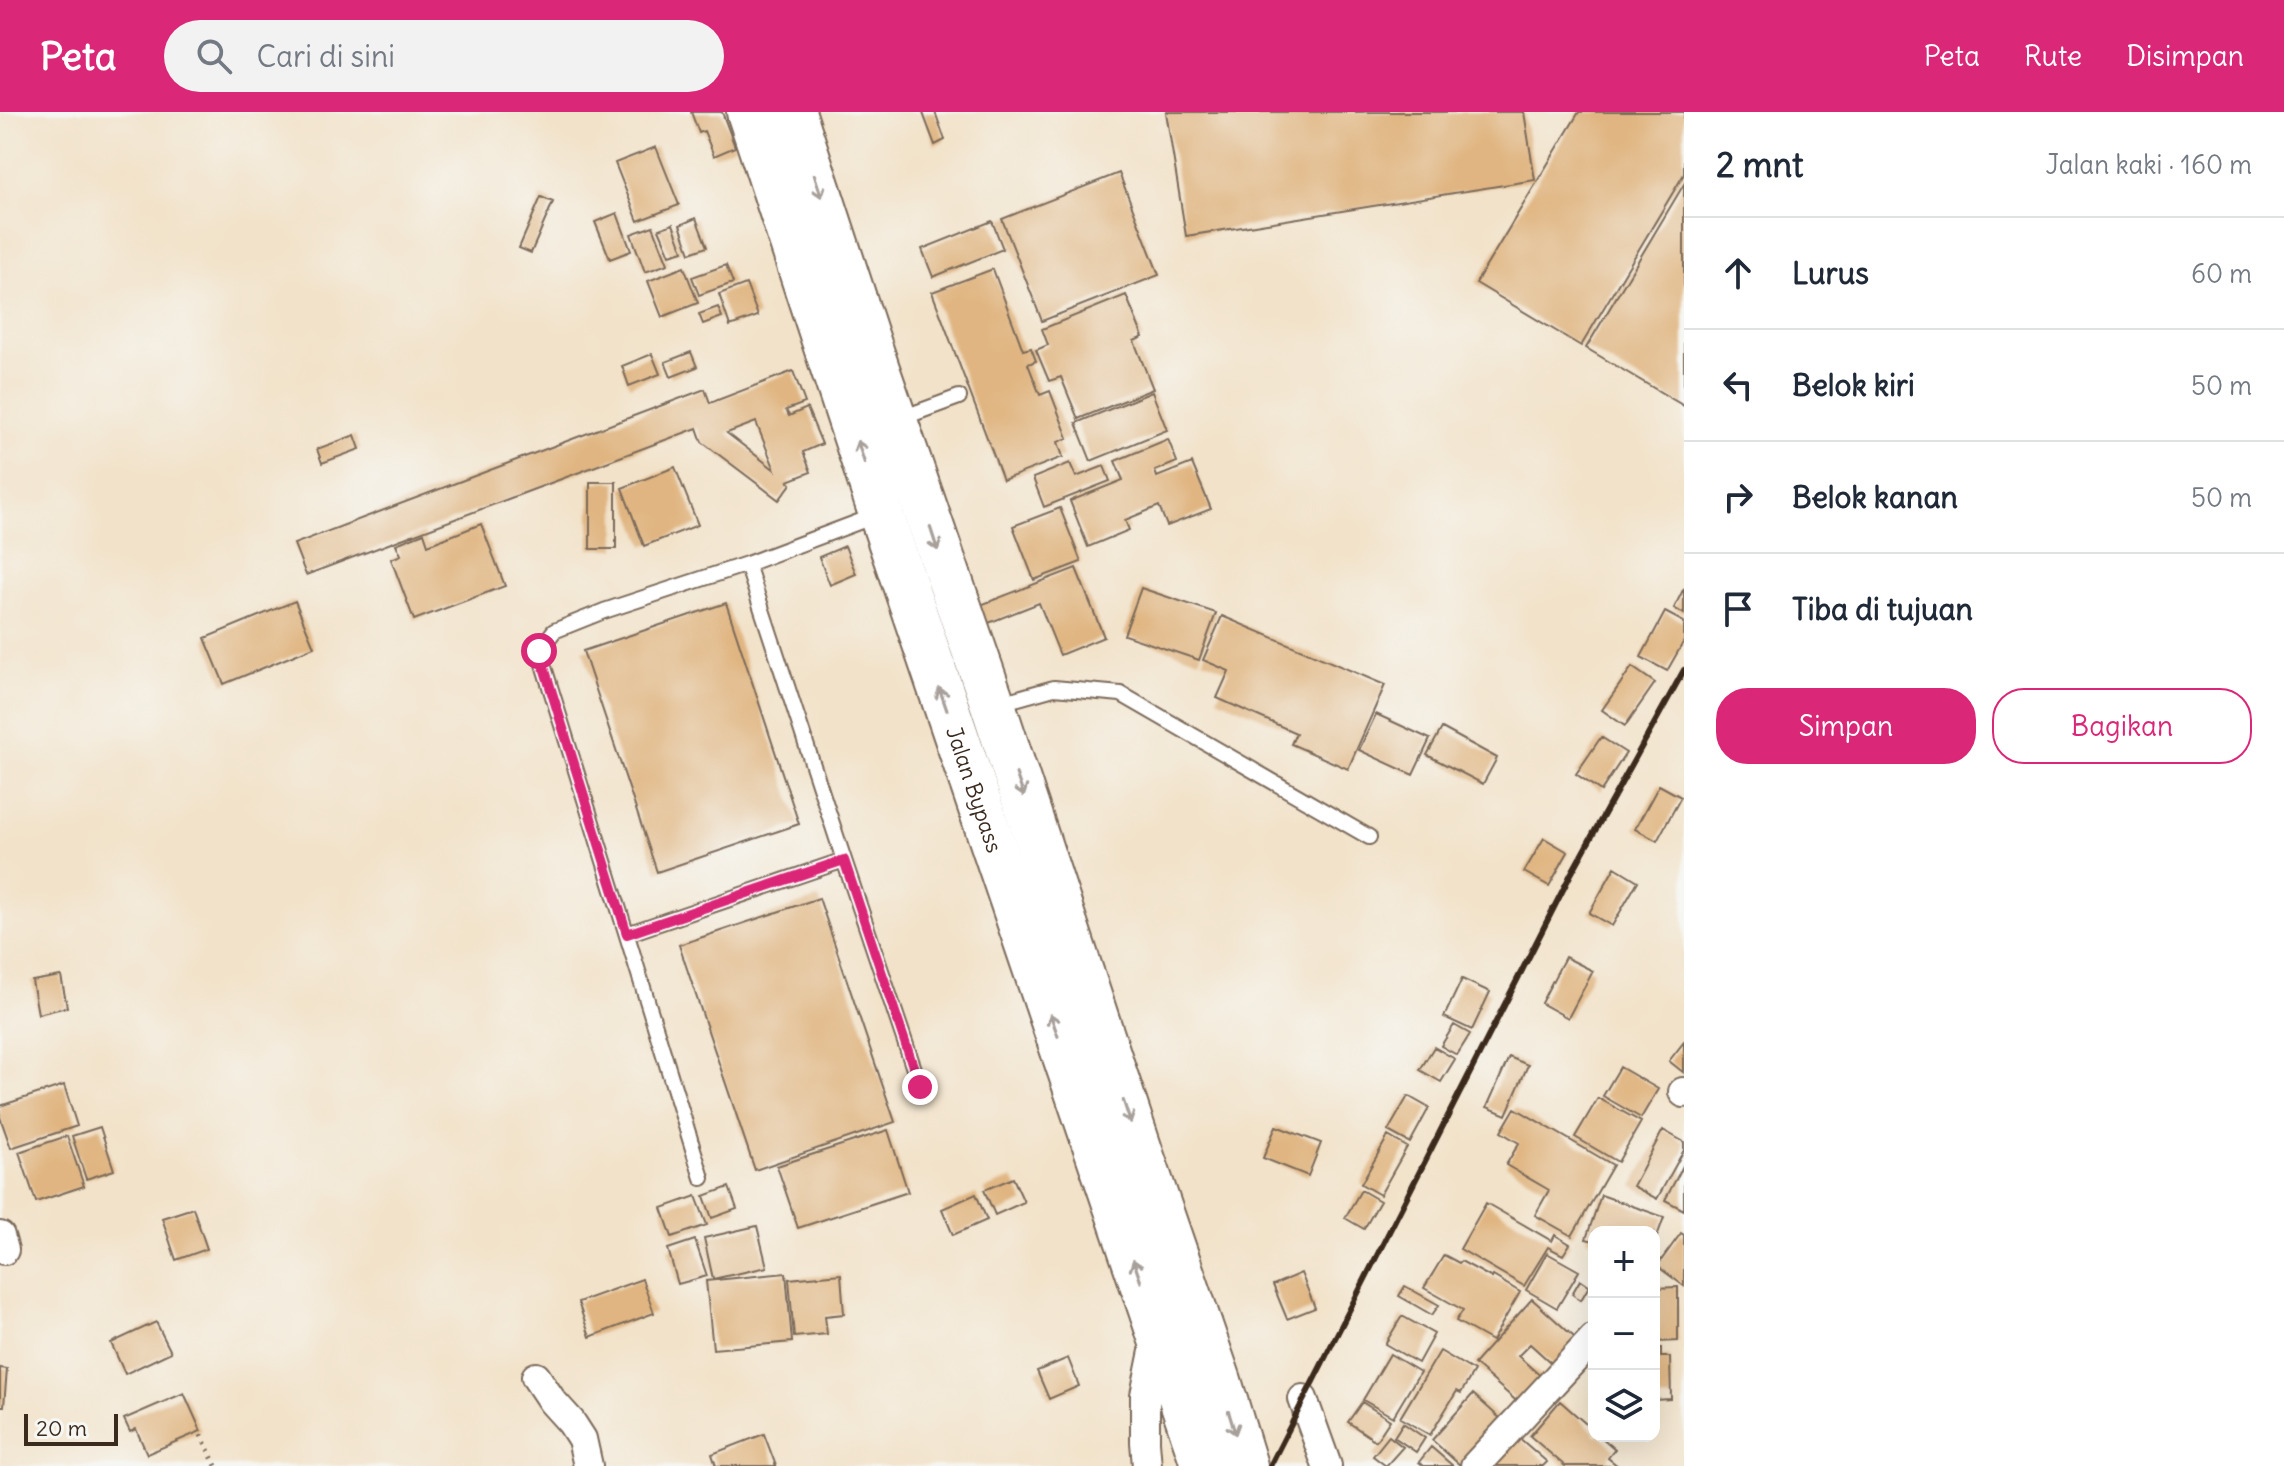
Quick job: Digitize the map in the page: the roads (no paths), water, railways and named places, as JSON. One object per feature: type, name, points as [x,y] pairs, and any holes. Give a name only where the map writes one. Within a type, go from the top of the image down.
[{"type":"highway","name":"Jalan Bypass","points":[[749,112],[881,514],[1204,1466]]},
{"type":"highway","name":"Jalan Bypass","points":[[793,112],[1245,1466]]},
{"type":"street","points":[[1147,1466],[1145,1395],[1158,1333]]},
{"type":"street","points":[[1475,1466],[1588,1344]]},
{"type":"street","points":[[536,1377],[582,1439],[588,1466]]},
{"type":"street","points":[[1303,1399],[1327,1466]]},
{"type":"lane","points":[[895,420],[959,397]]},
{"type":"lane","points":[[702,1178],[539,651],[554,631],[881,514]]},
{"type":"lane","points":[[747,564],[920,1087]]},
{"type":"lane","points":[[993,705],[1054,688],[1121,694],[1369,837]]},
{"type":"lane","points":[[627,934],[844,860]]},
{"type":"railway","points":[[1270,1466],[1571,874],[1684,670]]}]
